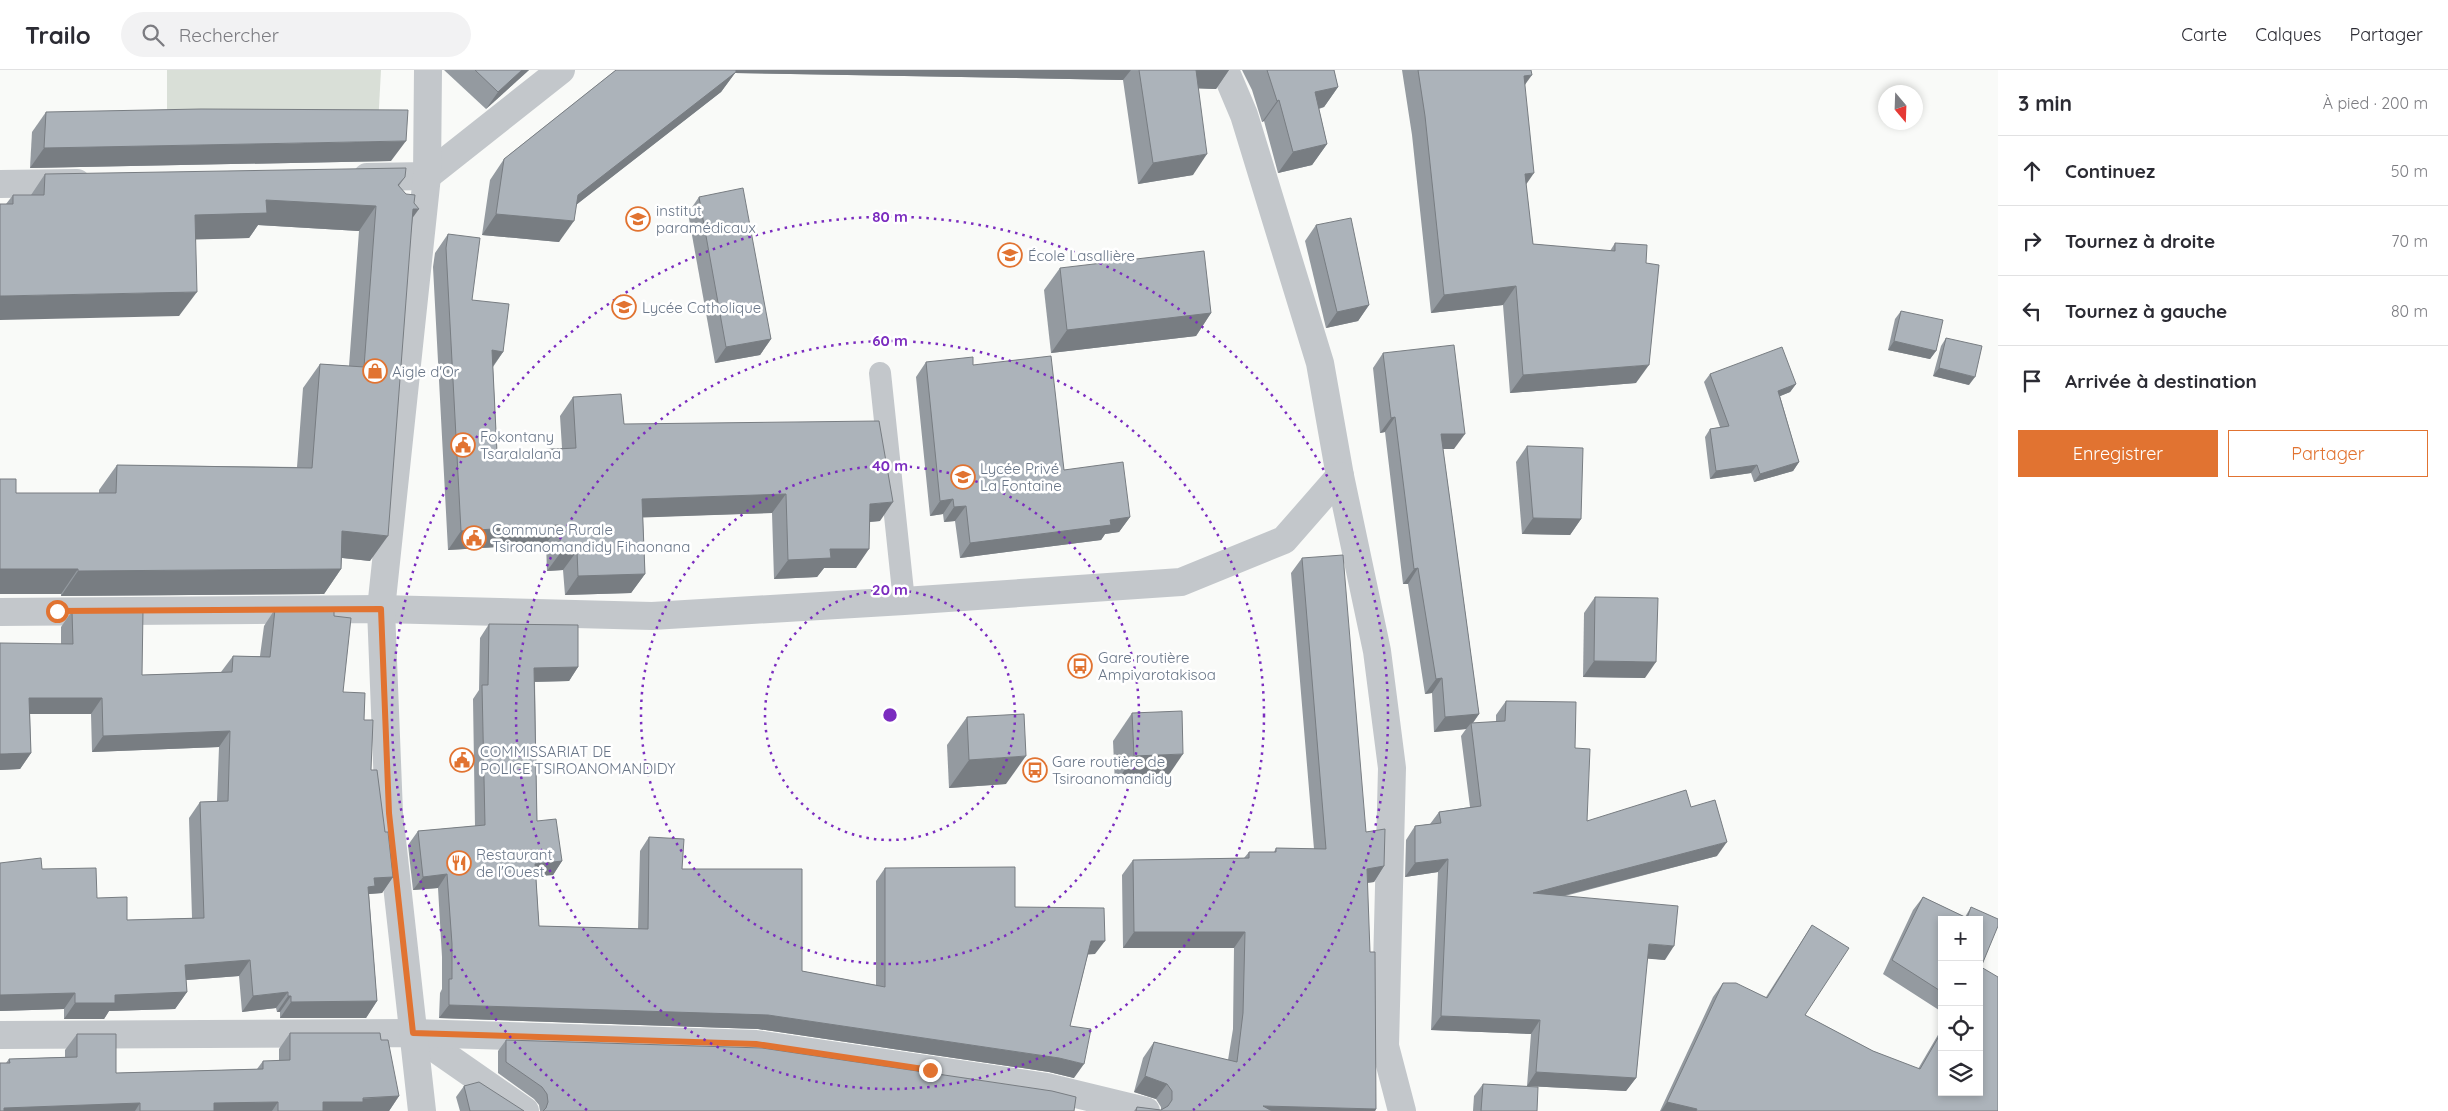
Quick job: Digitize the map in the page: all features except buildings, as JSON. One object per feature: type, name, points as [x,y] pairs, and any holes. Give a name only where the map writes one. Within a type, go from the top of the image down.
[{"type":"street","points":[[422,1111],[389,813],[381,609],[428,176],[428,70]]},
{"type":"street","points":[[338,178],[428,176],[561,70]]},
{"type":"street","points":[[1225,70],[1244,115],[1320,363],[1340,476],[1377,651],[1392,768],[1385,1046],[1402,1111]]},
{"type":"street","points":[[0,184],[99,182]]},
{"type":"street","points":[[0,612],[381,609],[652,616],[1181,582],[1284,540],[1340,476]]},
{"type":"street","points":[[413,1033],[525,1111]]},
{"type":"street","points":[[0,1035],[413,1033],[756,1044],[1047,1087],[1146,1111]]},
{"type":"lane","points":[[880,373],[904,601]]},
{"type":"shaded area","points":[[167,70],[381,70],[378,126],[167,127]]},
{"type":"place","name":"institut paramédicaux","points":[[638,219]]},
{"type":"place","name":"École Lasallière","points":[[1010,255]]},
{"type":"place","name":"Lycée Catholique","points":[[624,307]]},
{"type":"place","name":"Aigle d'Or","points":[[375,371]]},
{"type":"place","name":"Fokontany Tsaralalana","points":[[463,445]]},
{"type":"place","name":"Lycée Privé La Fontaine","points":[[963,477]]},
{"type":"place","name":"Commune Rurale Tsiroanomandidy Fihaonana","points":[[474,538]]},
{"type":"place","name":"Gare routière Ampivarotakisoa","points":[[1080,666]]},
{"type":"place","name":"COMMISSARIAT DE POLICE TSIROANOMANDIDY","points":[[462,760]]},
{"type":"place","name":"Gare routière de Tsiroanomandidy","points":[[1035,770]]},
{"type":"place","name":"Restaurant de l'Ouest","points":[[459,863]]},
{"type":"route","points":[[57,611],[381,609],[389,813],[413,1033],[756,1044],[930,1070]]}]
